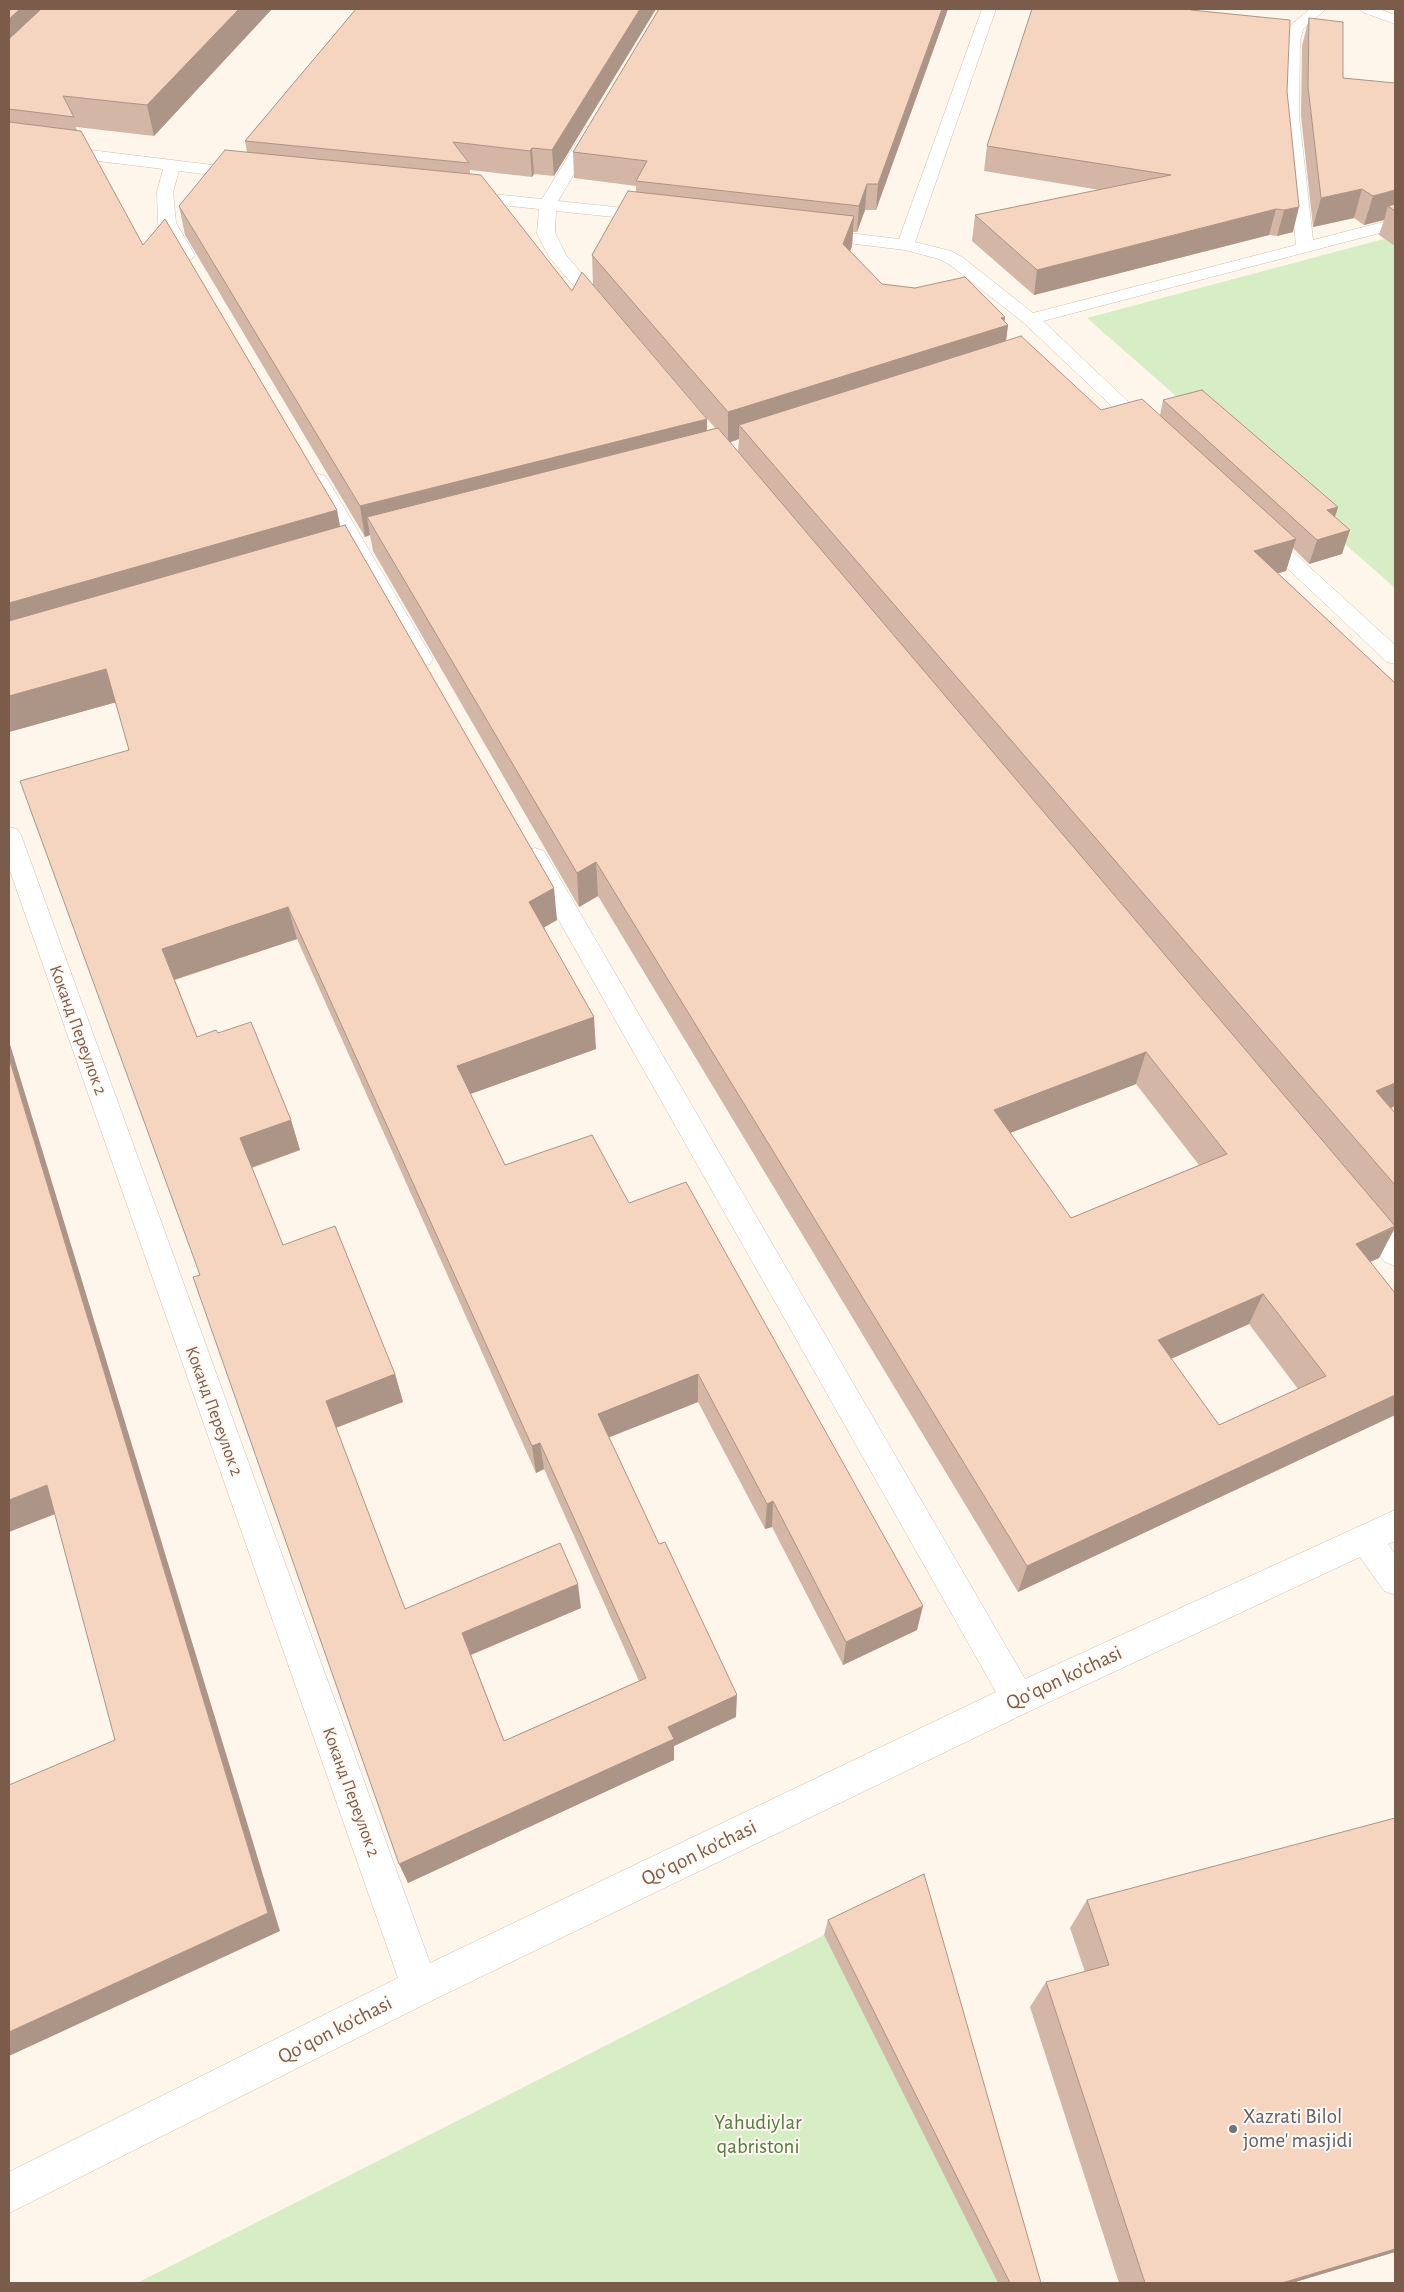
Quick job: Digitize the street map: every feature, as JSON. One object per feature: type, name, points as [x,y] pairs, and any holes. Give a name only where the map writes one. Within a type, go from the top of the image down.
[{"type":"street","points":[[905,245],[988,9]]},
{"type":"street","points":[[1305,248],[1291,116],[1293,41],[1294,32],[1298,26],[1319,9]]},
{"type":"street","points":[[1367,9],[1395,20]]},
{"type":"street","points":[[598,119],[548,204],[546,233],[558,257],[615,325]]},
{"type":"street","points":[[9,145],[263,176]]},
{"type":"street","points":[[234,172],[246,158]]},
{"type":"street","points":[[172,165],[165,192],[167,223],[197,274]]},
{"type":"street","points":[[450,194],[673,218]]},
{"type":"street","points":[[1030,319],[1395,224]]},
{"type":"street","points":[[799,233],[905,245],[956,261],[1030,319],[1048,349],[1160,441]]},
{"type":"street","points":[[308,462],[432,677]]},
{"type":"street","points":[[1248,522],[1395,656]]},
{"type":"street","points":[[522,833],[1018,1699]]},
{"type":"street","name":"Коканд Πереулок 2","points":[[9,835],[420,1987]]},
{"type":"street","points":[[1350,1201],[1395,1254]]},
{"type":"street","points":[[1380,1532],[1395,1580]]},
{"type":"street","name":"Qoʻqon ko'chasi","points":[[9,2193],[420,1987],[1018,1699],[1380,1532]]},
{"type":"green space","points":[[1395,236],[1395,588],[1087,318]]},
{"type":"green space","name":"Yahudiylar qabristoni","points":[[824,1935],[998,2283],[137,2283]]},
{"type":"building","points":[[9,9],[20,9],[9,19]]},
{"type":"building","points":[[41,9],[239,9],[147,105],[63,96],[74,117],[9,109],[9,39]]},
{"type":"building","points":[[356,9],[640,9],[552,150],[532,148],[530,151],[453,142],[469,163],[245,141]]},
{"type":"building","points":[[659,9],[942,9],[878,184],[867,184],[859,206],[636,181],[647,161],[573,152]]},
{"type":"building","points":[[1032,9],[1191,9],[1290,20],[1287,91],[1299,207],[1284,210],[1276,209],[1037,270],[975,215],[1171,175],[987,146]]},
{"type":"building","points":[[1309,18],[1343,22],[1343,78],[1395,83],[1395,190],[1373,196],[1362,189],[1321,198],[1308,87]]},
{"type":"building","points":[[9,122],[81,131],[143,245],[165,219],[337,510],[9,603]]},
{"type":"building","points":[[225,150],[481,175],[572,291],[582,272],[707,419],[360,506],[179,206]]},
{"type":"building","points":[[628,191],[854,216],[843,244],[882,284],[915,288],[965,277],[1005,317],[1001,318],[1008,325],[728,412],[592,255]]},
{"type":"building","points":[[1395,204],[1395,211],[1388,206]]},
{"type":"building","points":[[1021,336],[1101,410],[1142,399],[1296,539],[1254,551],[1395,683],[1395,1083],[1376,1091],[1395,1113],[1395,1185],[739,425]]},
{"type":"building","points":[[1202,390],[1338,507],[1327,510],[1350,530],[1317,540],[1163,400]]},
{"type":"building","points":[[718,428],[1395,1226],[1356,1244],[1395,1293],[1395,1395],[1027,1566],[596,862],[577,873],[367,517]],"holes":[[[1146,1052],[1227,1154],[1071,1218],[994,1110]],[[1263,1294],[1326,1376],[1219,1425],[1158,1340]]]},
{"type":"building","points":[[345,525],[554,888],[529,902],[594,1017],[457,1066],[505,1165],[592,1135],[629,1203],[686,1182],[923,1606],[846,1642],[773,1501],[767,1504],[698,1374],[598,1414],[659,1544],[665,1542],[737,1695],[668,1727],[674,1739],[399,1864],[193,1277],[200,1275],[20,781],[129,750],[106,669],[9,696],[9,621]],"holes":[[[288,907],[532,1446],[540,1443],[646,1678],[504,1741],[462,1633],[578,1584],[560,1543],[405,1609],[326,1401],[395,1374],[335,1226],[283,1245],[240,1138],[291,1120],[251,1022],[218,1033],[216,1030],[197,1037],[162,949]]]},
{"type":"building","points":[[9,1058],[268,1913],[9,2032],[9,1785],[115,1740],[47,1485],[9,1500]]},
{"type":"building","name":"Xazrati Bilol jome' masjidi","points":[[1395,1818],[1395,2249],[1282,2283],[1145,2283],[1046,1982],[1109,1965],[1087,1900]]},
{"type":"building","points":[[924,1874],[1041,2283],[1010,2283],[828,1920]]},
{"type":"place","name":"Xazrati Bilol jome' masjidi","points":[[1233,2129]]}]
